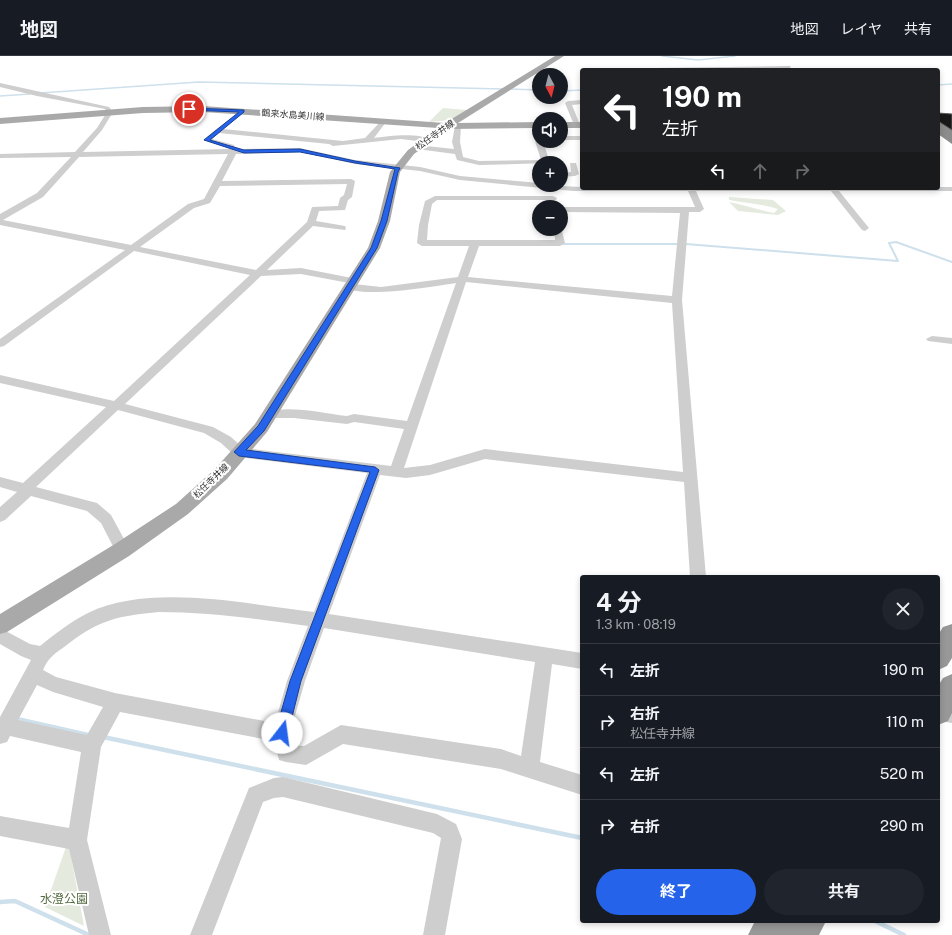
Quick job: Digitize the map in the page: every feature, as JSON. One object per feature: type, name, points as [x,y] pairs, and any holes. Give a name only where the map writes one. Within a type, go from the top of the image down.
[{"type":"highway","points":[[940,655],[952,635]]},
{"type":"highway","points":[[940,708],[952,687]]},
{"type":"highway","points":[[765,935],[773,923]]},
{"type":"highway","points":[[801,935],[808,923]]},
{"type":"main road","name":"松任寺井線","points":[[1,624],[122,550],[182,509],[221,474],[261,428],[270,415],[374,248],[384,221],[395,172],[398,168],[417,146],[454,125],[507,89],[560,56]]},
{"type":"main road","name":"鶴来水島美川線","points":[[0,121],[110,112],[176,109],[243,111],[382,122],[454,125]]},
{"type":"main road","points":[[454,125],[532,125]]},
{"type":"main road","points":[[568,125],[579,125]]},
{"type":"street","points":[[744,68],[788,67],[780,60]]},
{"type":"street","points":[[0,85],[32,93],[101,106],[107,108],[110,112],[100,129],[40,195],[0,218]]},
{"type":"street","points":[[7,94],[32,93]]},
{"type":"street","points":[[579,125],[568,103],[580,102]]},
{"type":"street","points":[[243,111],[207,140],[247,151]]},
{"type":"street","points":[[368,140],[382,122]]},
{"type":"street","points":[[454,125],[454,140],[460,158],[479,163],[532,163]]},
{"type":"street","points":[[217,132],[343,143]]},
{"type":"street","points":[[247,151],[267,136]]},
{"type":"street","points":[[0,156],[303,151],[322,145],[400,137],[440,140],[437,149]]},
{"type":"street","points":[[568,138],[580,138]]},
{"type":"street","points":[[417,146],[458,152]]},
{"type":"street","points":[[303,151],[346,166],[420,169],[460,178],[532,185]]},
{"type":"street","points":[[0,344],[190,206],[207,201],[234,152]]},
{"type":"street","points":[[568,175],[576,174],[570,165],[580,165]]},
{"type":"street","points":[[346,166],[346,181]]},
{"type":"street","points":[[0,516],[115,405],[162,363],[311,223],[315,209],[342,208],[344,198],[348,197],[351,181],[217,184]]},
{"type":"street","points":[[940,188],[952,189]]},
{"type":"street","points":[[566,192],[583,199],[603,199],[691,190],[700,209],[685,210],[603,199],[583,199],[568,206]]},
{"type":"street","points":[[834,190],[865,228]]},
{"type":"street","points":[[552,192],[553,198],[435,198],[428,203],[428,214],[423,224],[425,234],[422,243],[560,243],[559,236]]},
{"type":"street","points":[[685,210],[677,300],[698,575]]},
{"type":"street","points":[[0,222],[257,273],[301,271],[381,290],[463,279],[677,300]]},
{"type":"street","points":[[311,223],[342,228]]},
{"type":"street","points":[[396,471],[475,243]]},
{"type":"street","points":[[932,339],[952,341]]},
{"type":"street","points":[[0,379],[115,405],[208,430],[226,440],[239,452],[406,473],[419,472],[485,454],[690,478]]},
{"type":"street","points":[[270,415],[294,414],[346,420],[354,418],[412,426]]},
{"type":"street","points":[[375,470],[296,681],[282,733],[286,753],[306,756],[341,734],[501,759],[580,784]]},
{"type":"street","points":[[0,482],[92,507],[106,519],[122,550]]},
{"type":"street","points":[[92,745],[3,731],[42,654],[89,620],[112,611],[145,606],[178,605],[232,608],[580,661]]},
{"type":"street","points":[[1,624],[27,651],[42,654]]},
{"type":"street","points":[[529,769],[546,655]]},
{"type":"street","points":[[33,674],[53,684],[115,702],[282,733]]},
{"type":"street","points":[[100,935],[77,840],[92,745],[115,702]]},
{"type":"street","points":[[940,712],[952,714]]},
{"type":"street","points":[[201,935],[256,795],[274,788],[283,787],[437,824],[449,831],[452,839],[434,935]]},
{"type":"street","points":[[0,826],[77,840]]},
{"type":"green space","points":[[443,108],[467,110],[452,120],[429,122]]},
{"type":"green space","points":[[729,197],[773,200],[786,211],[778,215],[738,211],[729,202],[774,213],[778,209],[729,200]]},
{"type":"green space","name":"水澄公園","points":[[69,846],[84,926],[45,907],[66,847]]},
{"type":"building","points":[[940,113],[952,114],[952,130],[940,122]]},
{"type":"waterway","points":[[662,56],[698,60],[735,56]]},
{"type":"waterway","points":[[40,93],[199,82],[504,89]]},
{"type":"waterway","points":[[940,85],[952,84]]},
{"type":"waterway","points":[[509,89],[532,90]]},
{"type":"waterway","points":[[568,91],[580,90]]},
{"type":"waterway","points":[[0,96],[30,94]]},
{"type":"waterway","points":[[686,244],[898,261],[889,243],[896,242],[952,262]]},
{"type":"waterway","points":[[560,244],[680,244]]},
{"type":"waterway","points":[[17,719],[88,735]]},
{"type":"waterway","points":[[103,737],[580,838]]},
{"type":"waterway","points":[[0,902],[15,901],[89,935]]},
{"type":"waterway","points":[[879,923],[904,935]]},
{"type":"route","points":[[189,109],[243,111],[207,140],[244,151],[300,150],[355,162],[398,168],[395,172],[384,221],[374,248],[261,428],[239,452],[375,470],[296,681],[282,733]]}]
